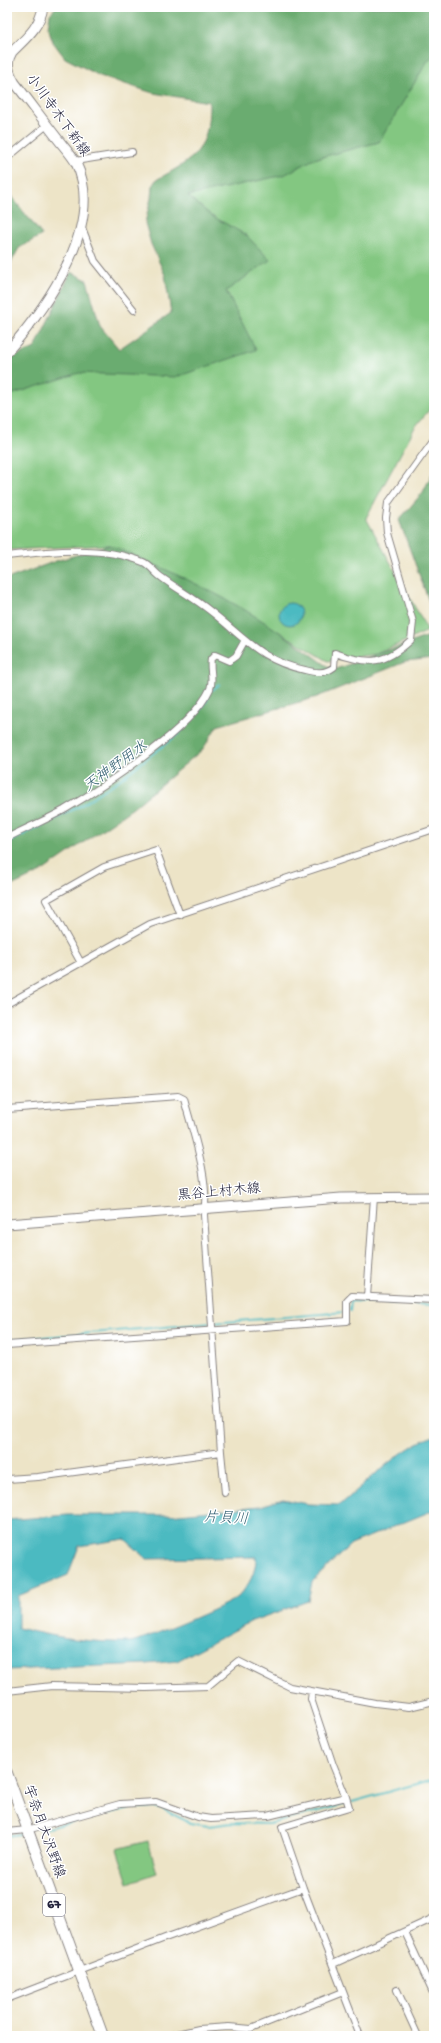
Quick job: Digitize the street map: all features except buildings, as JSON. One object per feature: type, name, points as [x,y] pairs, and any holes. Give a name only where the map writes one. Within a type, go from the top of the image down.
[{"type":"main road","name":"小川寺木下新線","points":[[7,352],[17,341],[65,272],[77,242],[81,224],[82,188],[75,161],[15,83],[10,75],[8,66],[9,57],[12,52],[37,25],[42,17],[43,7]]},
{"type":"main road","name":"黒谷上村木線","points":[[7,1224],[374,1197],[434,1197]]},
{"type":"main road","name":"宇奈月大沢野線","points":[[7,1773],[103,2036]]},
{"type":"street","points":[[7,158],[47,126]]},
{"type":"street","points":[[75,161],[132,152]]},
{"type":"street","points":[[81,224],[95,261],[134,310]]},
{"type":"street","points":[[7,556],[73,552],[108,553],[144,563],[209,610],[264,656],[288,667],[315,672],[327,672],[334,667],[335,653],[351,659],[380,661],[396,654],[411,640],[413,622],[387,532],[386,518],[388,502],[434,439]]},
{"type":"street","points":[[7,838],[63,811],[93,792],[164,740],[202,702],[210,688],[212,680],[211,659],[215,655],[218,655],[229,661],[236,656],[244,640]]},
{"type":"street","points":[[7,1004],[150,924],[434,829]]},
{"type":"street","points":[[81,963],[46,900],[104,867],[156,850],[180,915]]},
{"type":"street","points":[[7,1109],[178,1096],[184,1099],[201,1168],[225,1493]]},
{"type":"street","points":[[367,1297],[374,1197]]},
{"type":"street","points":[[7,1345],[347,1321],[347,1301],[352,1296],[434,1300]]},
{"type":"street","points":[[7,1479],[38,1477],[221,1452]]},
{"type":"street","points":[[7,1691],[52,1686],[146,1688],[208,1686],[238,1661],[290,1687],[312,1692],[375,1703],[409,1707],[434,1701]]},
{"type":"street","points":[[312,1692],[312,1699],[333,1765],[349,1807],[287,1824],[282,1827],[360,2036]]},
{"type":"street","points":[[7,1832],[27,1830],[120,1804],[156,1802],[198,1817],[211,1819],[268,1816],[346,1797]]},
{"type":"street","points":[[7,1999],[165,1938],[304,1888]]},
{"type":"street","points":[[333,1964],[434,1918]]},
{"type":"street","points":[[405,1932],[434,1995]]},
{"type":"street","points":[[397,1990],[418,2036]]},
{"type":"street","points":[[168,2036],[199,2029],[229,2027],[251,2029],[343,1992]]},
{"type":"green space","points":[[56,7],[432,7],[434,9],[434,54],[427,62],[379,142],[314,159],[284,175],[188,196],[212,216],[246,235],[270,260],[226,291],[256,350],[176,377],[79,373],[7,396],[7,360],[35,348],[71,272],[87,280],[100,326],[119,349],[171,313],[165,275],[151,244],[145,223],[151,198],[152,186],[156,180],[190,159],[198,151],[203,142],[208,119],[209,102],[153,93],[100,76],[65,58],[53,42],[48,27],[50,14]]},
{"type":"green space","points":[[370,7],[434,7],[434,404],[415,427],[366,518],[428,631],[376,654],[328,661],[271,627],[110,545],[7,550],[7,382],[236,340],[171,193]]},
{"type":"green space","points":[[7,191],[42,235],[19,248],[7,270]]},
{"type":"green space","points":[[434,470],[434,615],[399,520],[423,492]]},
{"type":"green space","points":[[110,545],[200,586],[229,601],[269,625],[333,670],[434,634],[434,659],[405,662],[317,697],[217,726],[203,749],[133,808],[41,872],[7,888],[7,579],[56,561]]},
{"type":"green space","points":[[148,1841],[157,1873],[128,1883],[117,1849]]},
{"type":"water","points":[[286,603],[294,603],[301,610],[301,618],[294,625],[286,625],[279,618],[279,610]]},
{"type":"water","name":"片貝川","points":[[434,1436],[434,1510],[351,1544],[312,1582],[308,1601],[252,1621],[177,1661],[147,1664],[7,1670],[7,1520],[68,1515],[169,1515],[261,1506],[283,1499],[308,1504],[340,1505],[397,1456],[422,1441]],"holes":[[[125,1539],[147,1559],[256,1557],[256,1563],[251,1578],[238,1597],[185,1622],[137,1640],[129,1642],[86,1640],[59,1637],[18,1628],[18,1596],[68,1575],[79,1546]]]},
{"type":"waterway","name":"天神野用水","points":[[212,690],[219,685]]},
{"type":"waterway","name":"天神野用水","points":[[7,843],[80,806],[119,780],[177,735],[204,705],[208,698]]},
{"type":"waterway","points":[[350,1311],[351,1301],[434,1305]]},
{"type":"waterway","points":[[7,1340],[346,1312]]},
{"type":"waterway","points":[[352,1802],[434,1779]]},
{"type":"waterway","points":[[39,1830],[130,1808],[150,1807],[163,1809],[190,1823],[208,1826],[232,1823],[269,1824],[346,1804]]},
{"type":"waterway","points":[[7,1836],[20,1834]]}]
